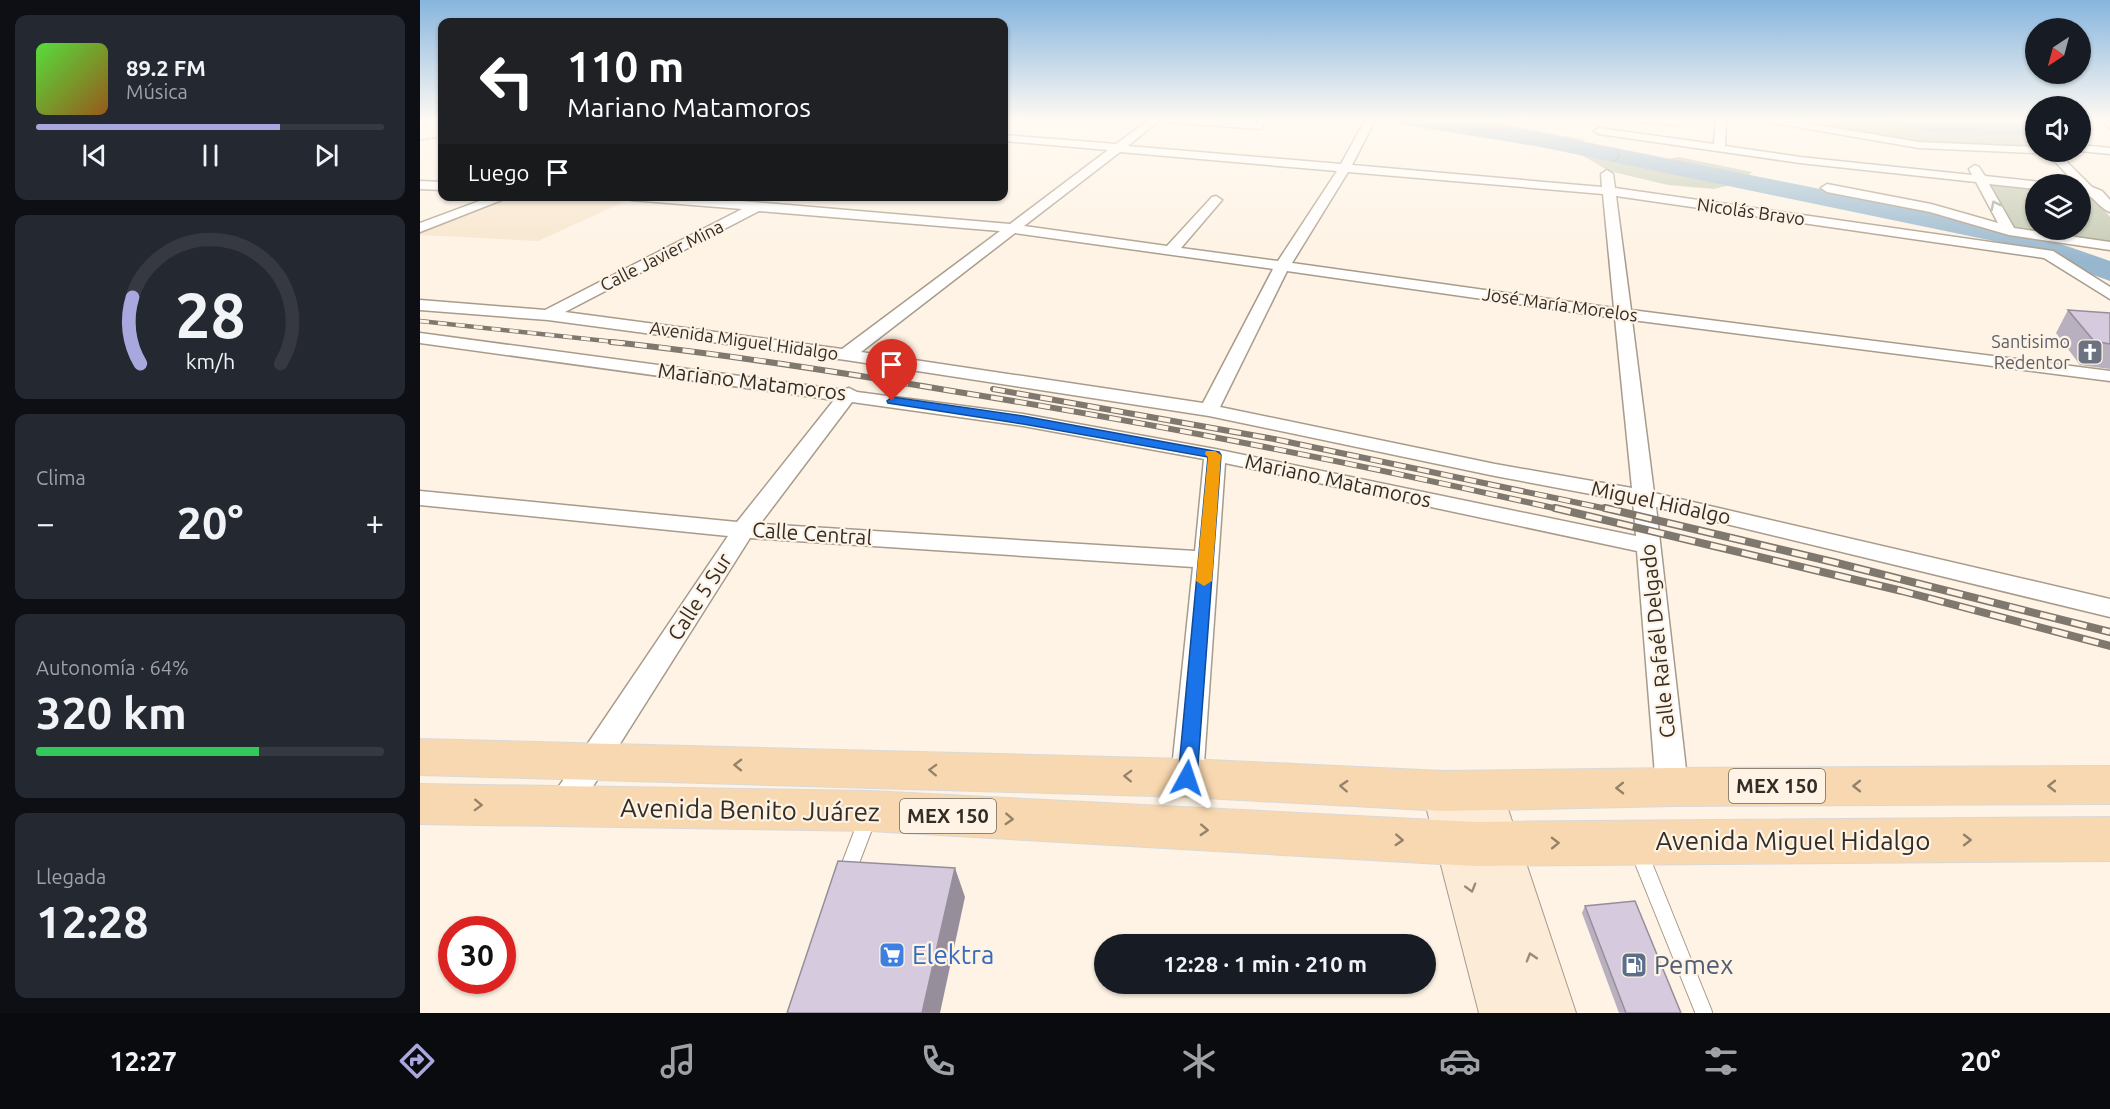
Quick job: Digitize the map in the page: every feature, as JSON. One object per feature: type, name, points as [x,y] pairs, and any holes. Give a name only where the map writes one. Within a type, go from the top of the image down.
[{"type":"main road","name":"Avenida Benito Juárez","points":[[420,757],[885,768],[1187,778],[1462,791]]},
{"type":"main road","name":"MEX 150","points":[[1462,791],[1672,787],[2110,785]]},
{"type":"main road","points":[[1462,791],[1476,844],[1506,1013]]},
{"type":"main road","name":"Avenida Benito Juárez","points":[[420,804],[870,811],[1476,844]]},
{"type":"main road","name":"Avenida Miguel Hidalgo","points":[[1476,844],[2110,839]]},
{"type":"main road","points":[[1476,844],[1549,1013]]},
{"type":"street","points":[[846,355],[1010,228],[1095,166]]},
{"type":"street","name":"Nicolás Bravo","points":[[1337,166],[1607,182],[2048,254],[2110,294]]},
{"type":"street","points":[[1932,166],[1982,179],[2025,184]]},
{"type":"street","points":[[1974,166],[2009,231]]},
{"type":"street","points":[[2067,166],[2110,208]]},
{"type":"street","points":[[1209,410],[1284,265],[1345,167]]},
{"type":"street","name":"Calle Rafaél Delgado","points":[[1607,182],[1624,314],[1672,787]]},
{"type":"street","points":[[420,185],[438,186]]},
{"type":"street","points":[[1827,188],[1931,208],[2009,231],[2110,246]]},
{"type":"street","points":[[1172,249],[1216,200]]},
{"type":"street","points":[[420,228],[493,201]]},
{"type":"street","name":"José María Morelos","points":[[694,201],[1010,228],[1624,314],[2110,376]]},
{"type":"street","name":"Calle Javier Mina","points":[[548,315],[767,201]]},
{"type":"street","name":"Avenida Miguel Hidalgo","points":[[420,305],[548,315],[846,355],[1209,410]]},
{"type":"street","points":[[421,339],[476,309]]},
{"type":"street","name":"Mariano Matamoros","points":[[421,339],[849,394],[1023,420],[1215,455],[1648,546]]},
{"type":"street","name":"Calle 5 Sur","points":[[562,808],[743,530],[849,394]]},
{"type":"street","name":"Miguel Hidalgo","points":[[1209,410],[1494,470],[1643,497],[2110,608]]},
{"type":"street","points":[[1187,778],[1215,455]]},
{"type":"street","name":"Calle Central","points":[[420,498],[743,530],[1206,560]]},
{"type":"lane","points":[[841,890],[885,768]]},
{"type":"lane","points":[[1635,842],[1704,1013]]},
{"type":"shaded area","points":[[503,201],[626,201],[538,241],[420,235],[420,232]]},
{"type":"green space","points":[[1601,166],[1724,166],[1752,172],[1742,182],[1714,189],[1668,185],[1609,171]]},
{"type":"green space","points":[[1987,182],[2025,187],[2025,231],[2016,230]]},
{"type":"green space","points":[[2091,194],[2110,217],[2110,242],[2091,240]]},
{"type":"building","points":[[2068,310],[2110,313],[2110,344],[2094,341]]},
{"type":"building","name":"Elektra","points":[[838,861],[955,868],[922,1013],[787,1013]]},
{"type":"building","points":[[1635,901],[1681,1013],[1626,1013],[1585,906]]},
{"type":"waterway","points":[[1662,166],[2015,237],[2110,272]]},
{"type":"railway","points":[[420,321],[625,343]]},
{"type":"railway","points":[[611,342],[825,370],[1105,417],[1334,461],[1562,510]]},
{"type":"railway","points":[[993,389],[1274,439],[1612,510]]},
{"type":"railway","points":[[1555,508],[1902,591],[2110,646]]},
{"type":"railway","points":[[1605,508],[1833,562],[2110,632]]},
{"type":"slow traffic","points":[[1204,581],[1215,455],[1211,454]]},
{"type":"place","name":"Santisimo Redentor","points":[[2090,352]]},
{"type":"place","name":"Elektra","points":[[892,955]]},
{"type":"place","name":"Pemex","points":[[1634,965]]},
{"type":"route","points":[[892,401],[1023,420],[1215,455],[1187,778]]}]
